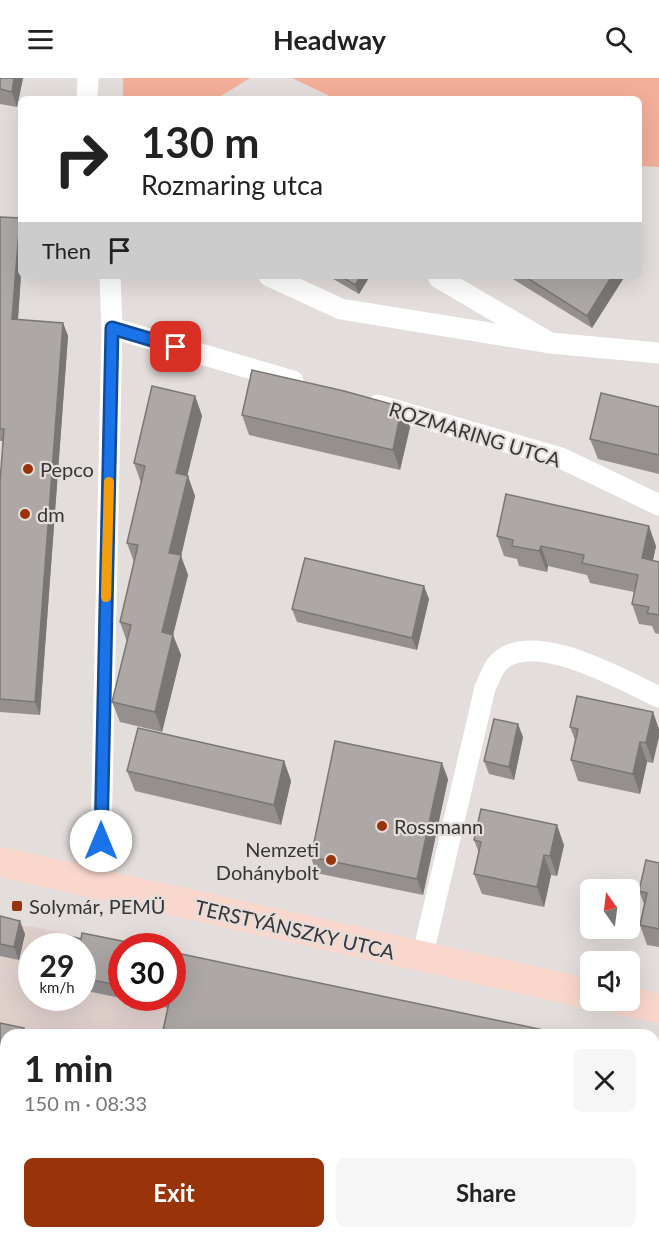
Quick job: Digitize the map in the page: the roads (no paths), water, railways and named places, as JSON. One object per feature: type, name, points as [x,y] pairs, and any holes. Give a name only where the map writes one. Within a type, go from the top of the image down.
[{"type":"main road","name":"TERSTYÁNSZKY UTCA","points":[[0,862],[580,992]]},
{"type":"main road","points":[[640,1004],[659,1008]]},
{"type":"street","points":[[87,96],[88,78]]},
{"type":"street","points":[[100,884],[112,328],[110,279]]},
{"type":"street","points":[[276,279],[341,309],[550,343],[659,353]]},
{"type":"street","points":[[441,279],[550,343]]},
{"type":"street","points":[[112,328],[310,386]]},
{"type":"street","name":"ROZMARING UTCA","points":[[355,399],[561,458],[659,505]]},
{"type":"street","points":[[422,957],[485,688],[498,663],[516,653],[543,652],[579,659],[659,697]]},
{"type":"place","name":"Pepco","points":[[28,469]]},
{"type":"place","name":"dm","points":[[25,514]]},
{"type":"place","name":"Rossmann","points":[[382,826]]},
{"type":"place","name":"Nemzeti Dohánybolt","points":[[331,860]]},
{"type":"place","name":"Solymár, PEMÜ","points":[[17,906]]}]
